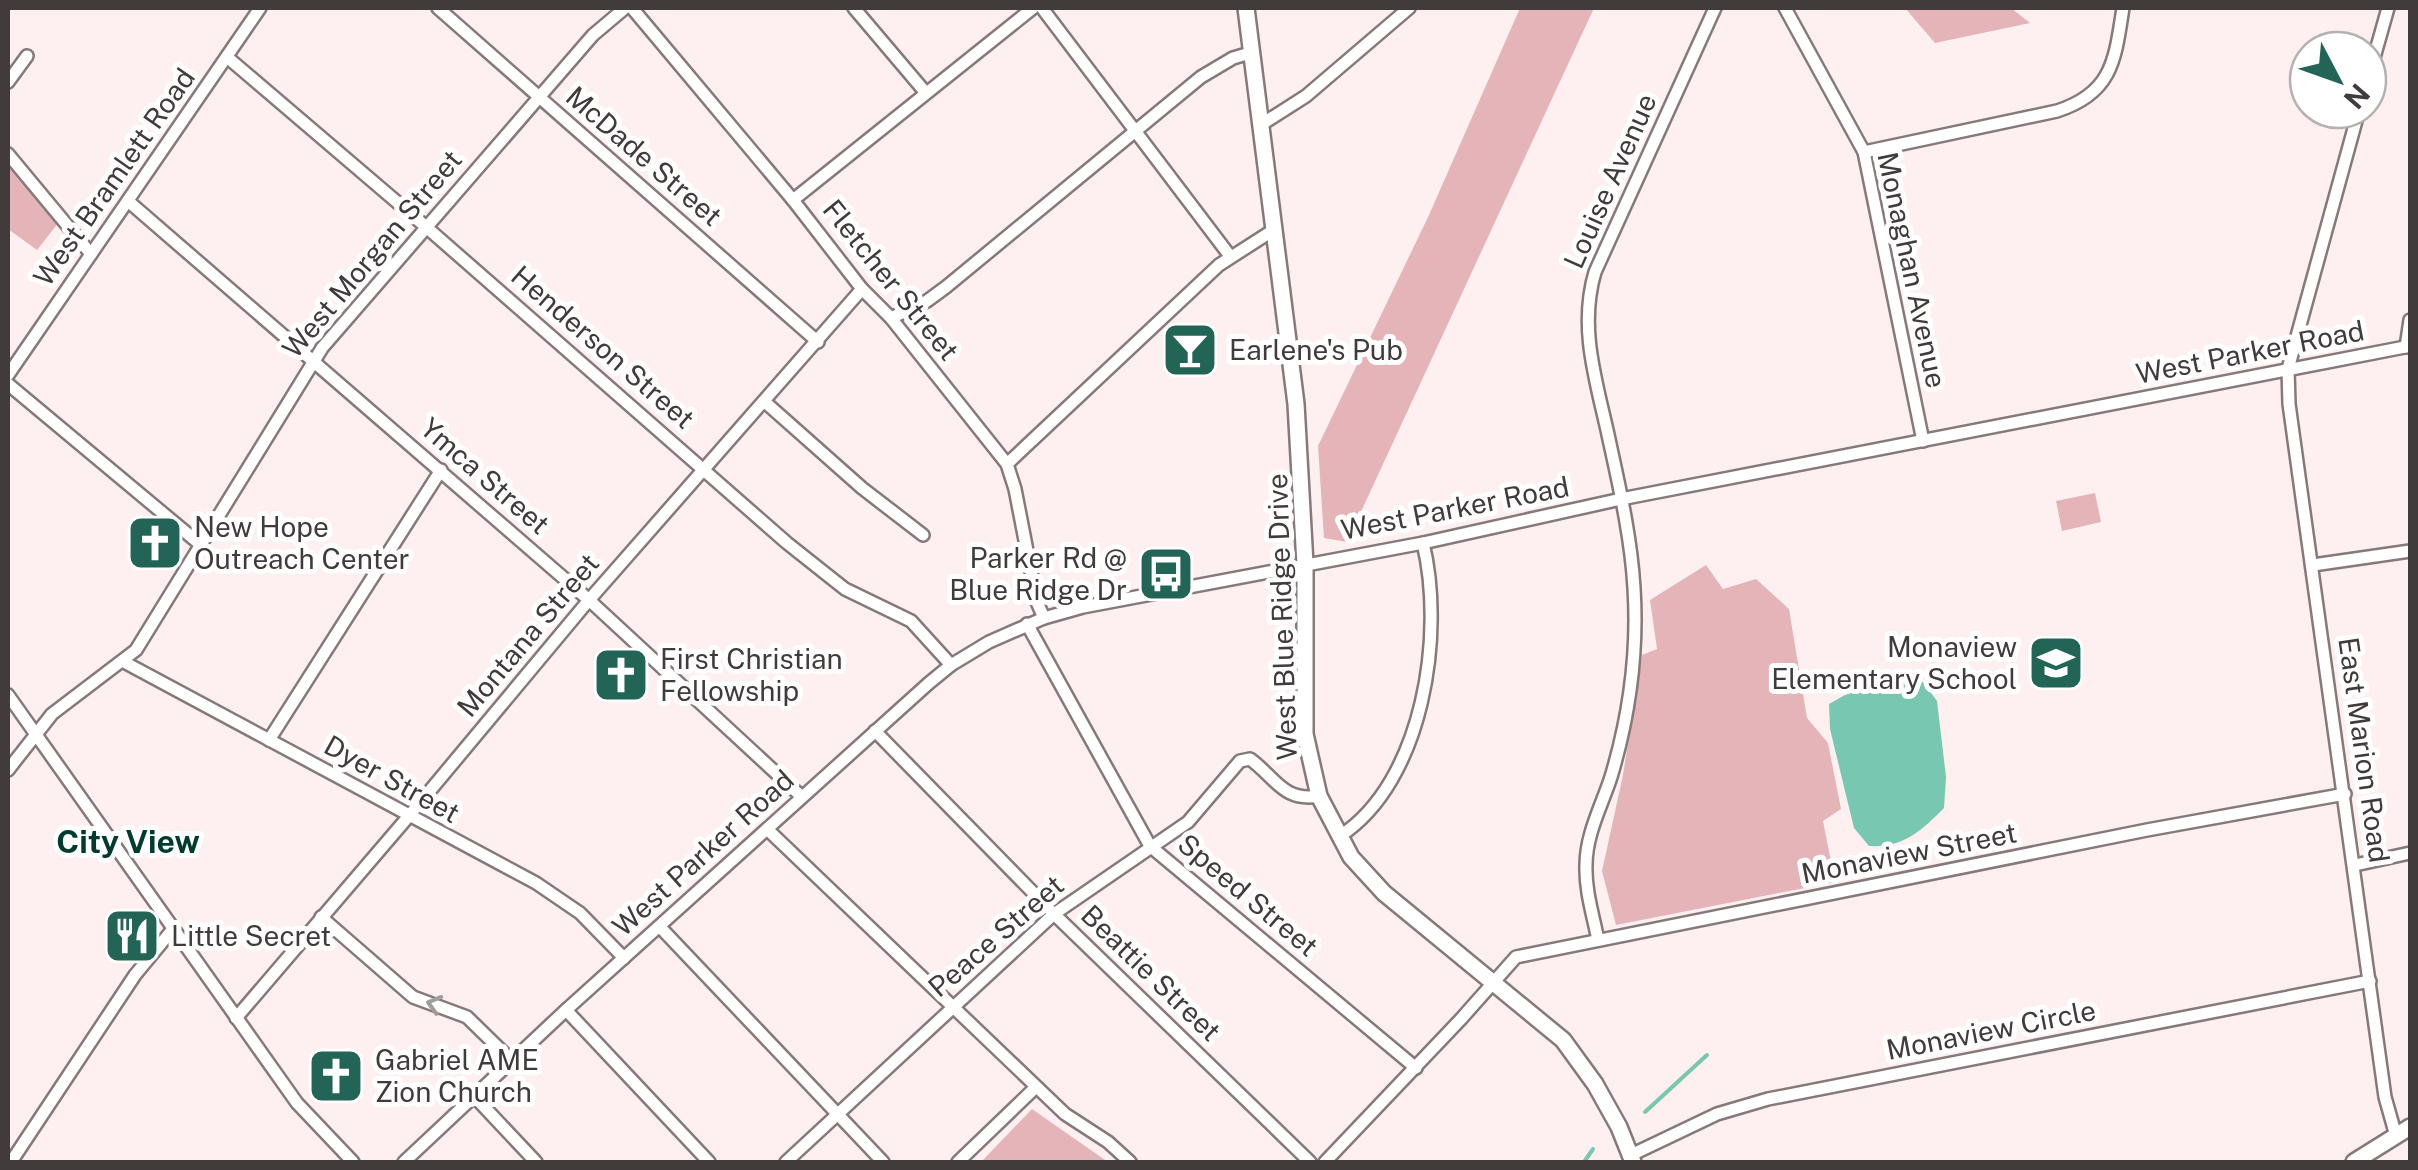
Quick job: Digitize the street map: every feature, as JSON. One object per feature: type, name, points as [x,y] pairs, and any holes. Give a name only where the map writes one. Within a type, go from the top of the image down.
[{"type":"main road","name":"West Blue Ridge Drive","points":[[1246,8],[1296,404],[1305,564],[1306,734],[1319,796],[1351,857],[1384,893],[1563,1040],[1608,1106],[1632,1159]]},
{"type":"main road","points":[[2354,1162],[2410,1127]]},
{"type":"street","name":"West Bramlett Road","points":[[8,375],[260,8]]},
{"type":"street","name":"McDade Street","points":[[438,8],[818,342]]},
{"type":"street","name":"West Morgan Street","points":[[8,770],[52,714],[124,662],[149,632],[313,360],[593,35],[628,8]]},
{"type":"street","name":"Fletcher Street","points":[[628,8],[793,200],[1007,464],[1044,618]]},
{"type":"street","points":[[854,8],[926,93]]},
{"type":"street","points":[[793,200],[1032,8]]},
{"type":"street","points":[[1042,8],[1230,256]]},
{"type":"street","points":[[1262,124],[1306,96],[1409,8]]},
{"type":"street","name":"Louise Avenue","points":[[1598,940],[1585,862],[1628,704],[1635,618],[1632,560],[1590,356],[1590,292],[1715,8]]},
{"type":"street","name":"Monaghan Avenue","points":[[1785,8],[1864,152],[1923,440]]},
{"type":"street","points":[[1864,152],[2057,111],[2084,100],[2101,86],[2109,72],[2122,8]]},
{"type":"street","points":[[891,318],[946,287],[1201,77],[1250,53]]},
{"type":"street","points":[[8,82],[26,56]]},
{"type":"street","name":"Henderson Street","points":[[227,57],[832,581],[911,622],[951,664]]},
{"type":"street","points":[[2288,370],[2354,130]]},
{"type":"street","points":[[8,154],[92,254]]},
{"type":"street","name":"Ymca Street","points":[[128,201],[589,600],[802,797]]},
{"type":"street","points":[[1007,464],[1230,256],[1274,229]]},
{"type":"street","name":"Montana Street","points":[[236,1018],[589,600],[862,289]]},
{"type":"street","points":[[2408,347],[2410,320]]},
{"type":"street","name":"West Parker Road","points":[[404,1162],[566,1010],[951,664],[1027,624],[1083,607],[1423,543],[1621,499],[2408,347]]},
{"type":"street","name":"East Marion Road","points":[[2288,370],[2386,1102],[2396,1136]]},
{"type":"street","points":[[8,384],[201,546]]},
{"type":"street","points":[[765,402],[862,488],[923,535]]},
{"type":"street","points":[[269,740],[441,470]]},
{"type":"street","points":[[1340,836],[1376,802],[1400,761],[1418,712],[1430,656],[1432,617],[1423,543]]},
{"type":"street","points":[[2313,564],[2410,552]]},
{"type":"street","name":"Speed Street","points":[[1027,624],[1150,846],[1416,1068]]},
{"type":"street","name":"Dyer Street","points":[[124,662],[553,893],[580,913],[624,958]]},
{"type":"street","points":[[8,695],[297,1104],[352,1162]]},
{"type":"street","name":"Beattie Street","points":[[875,731],[1054,914],[1310,1162]]},
{"type":"street","name":"Peace Street","points":[[786,1162],[1054,914],[1188,822],[1235,765],[1244,759],[1255,763],[1300,799],[1319,796]]},
{"type":"street","name":"Monaview Street","points":[[1325,1162],[1516,957],[2345,794]]},
{"type":"street","points":[[767,829],[1065,1114],[1108,1142],[1130,1162]]},
{"type":"street","points":[[2354,865],[2410,853]]},
{"type":"street","points":[[321,918],[414,997],[467,1017],[512,1060]]},
{"type":"street","points":[[660,927],[883,1162]]},
{"type":"street","points":[[11,1162],[172,929]]},
{"type":"street","name":"Monaview Circle","points":[[1632,1159],[1717,1114],[1768,1100],[2370,981]]},
{"type":"street","points":[[566,1010],[710,1162]]},
{"type":"street","points":[[958,1162],[1036,1087]]},
{"type":"street","points":[[473,1095],[536,1162]]},
{"type":"shaded area","points":[[1520,8],[1594,8],[1347,542],[1324,538],[1318,446],[1429,215]]},
{"type":"shaded area","points":[[1905,8],[2011,8],[2030,23],[1935,43]]},
{"type":"shaded area","points":[[8,163],[59,222],[37,250],[8,229]]},
{"type":"shaded area","points":[[2095,493],[2101,522],[2062,531],[2056,501]]},
{"type":"shaded area","points":[[1706,565],[1723,589],[1756,579],[1789,609],[1807,718],[1828,743],[1841,809],[1823,821],[1835,882],[1616,925],[1602,871],[1623,775],[1642,655],[1657,649],[1650,600]]},
{"type":"shaded area","points":[[1897,679],[1923,682],[1937,701],[1946,777],[1944,808],[1902,841],[1869,846],[1854,828],[1830,729],[1829,704]]},
{"type":"shaded area","points":[[1032,1109],[1108,1162],[981,1162]]},
{"type":"waterway","points":[[1645,1112],[1707,1055]]},
{"type":"waterway","points":[[1584,1162],[1593,1149]]},
{"type":"place","name":"Earlene's Pub","points":[[1190,350]]},
{"type":"place","name":"New Hope Outreach Center","points":[[155,543]]},
{"type":"place","name":"Parker Rd @ Blue Ridge Dr","points":[[1166,574]]},
{"type":"place","name":"Monaview Elementary School","points":[[2056,663]]},
{"type":"place","name":"First Christian Fellowship","points":[[621,675]]},
{"type":"place","name":"Little Secret","points":[[132,936]]},
{"type":"place","name":"Gabriel AME Zion Church","points":[[336,1076]]},
{"type":"district","name":"City View","points":[[128,842]]}]
